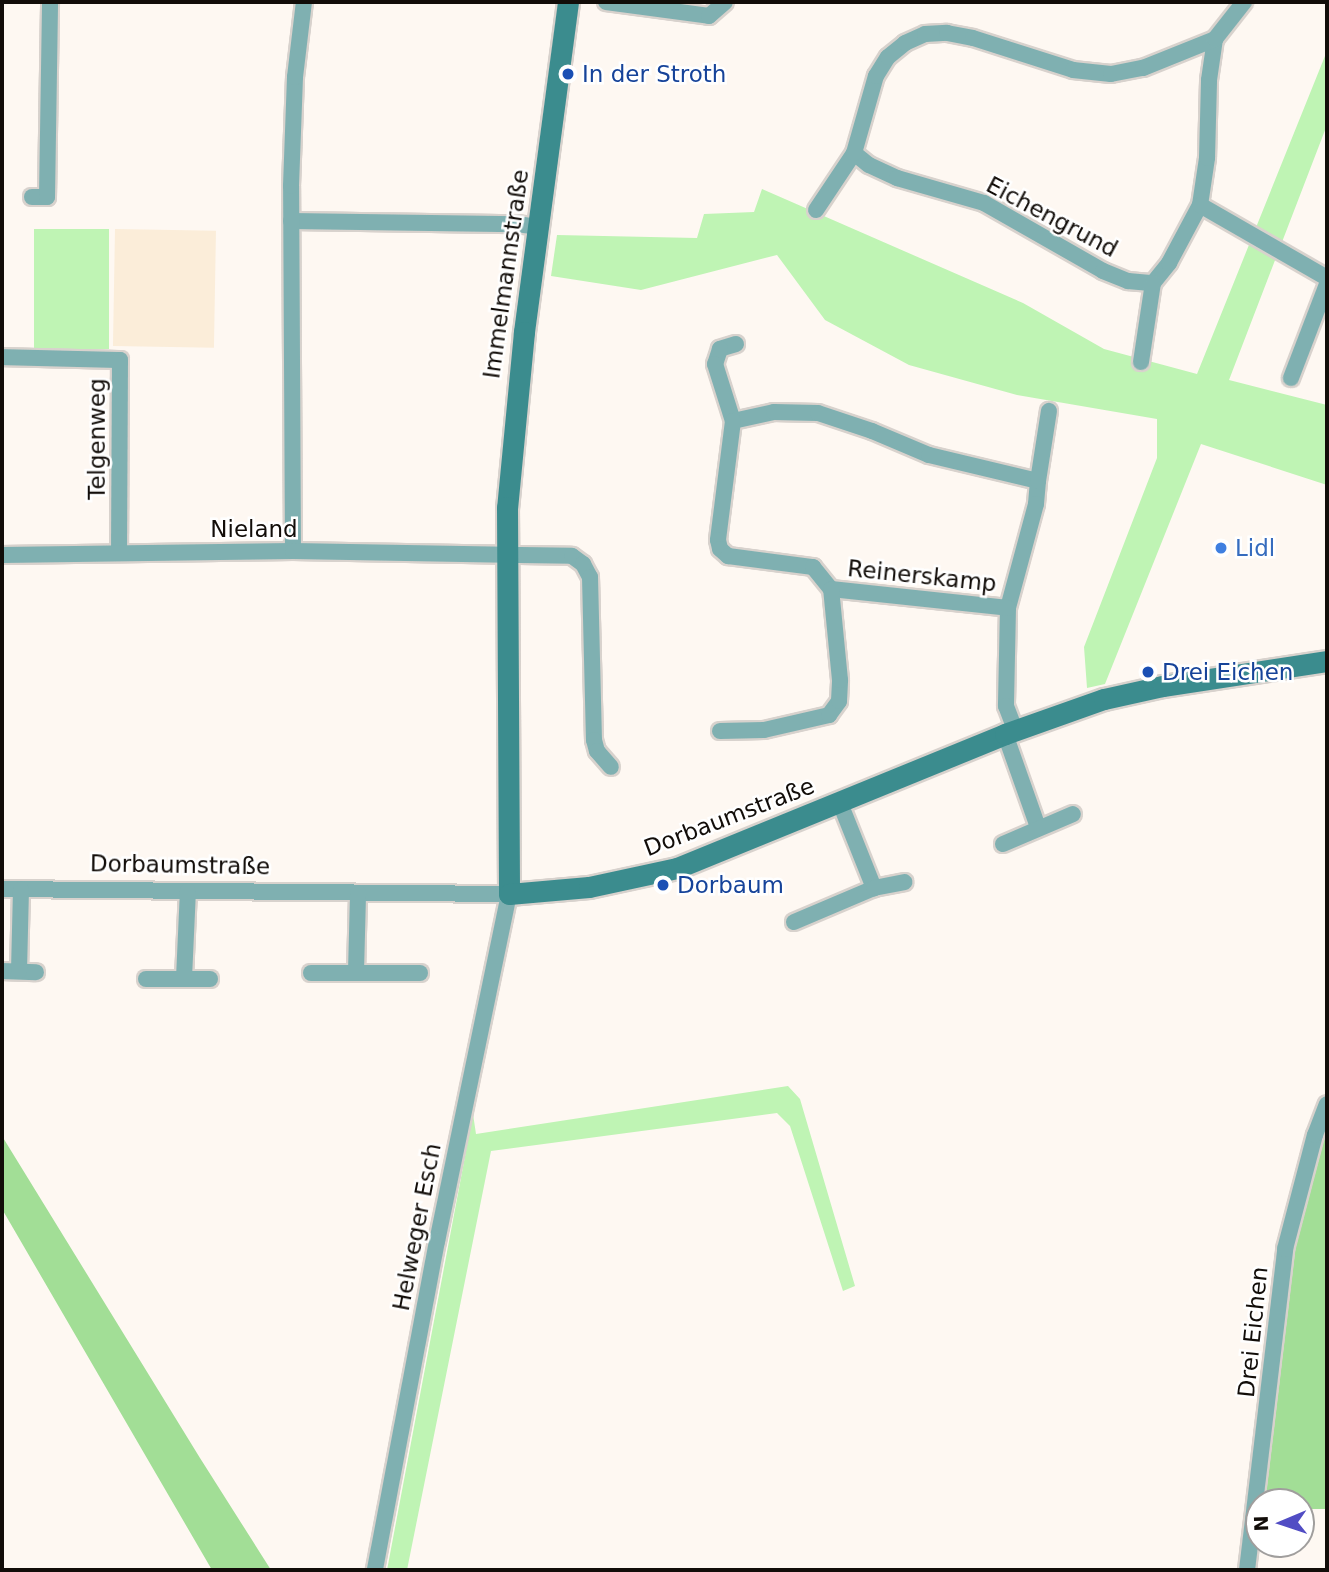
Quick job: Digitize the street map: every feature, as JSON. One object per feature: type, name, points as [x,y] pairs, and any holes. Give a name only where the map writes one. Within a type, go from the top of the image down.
[{"type":"street","points":[[32,197],[47,197],[50,2]]},
{"type":"street","points":[[293,551],[293,105],[304,2]]},
{"type":"street","name":"Immelmannstraße","points":[[509,894],[507,555],[510,452],[568,2]]},
{"type":"street","points":[[606,2],[709,16],[725,2]]},
{"type":"street","points":[[1141,362],[1153,283],[1169,262],[1200,205],[1207,158],[1209,80],[1215,39],[1241,3]]},
{"type":"street","points":[[816,211],[854,153],[876,76],[888,57],[905,43],[925,34],[947,33],[973,38],[1073,70],[1111,74],[1143,68],[1215,39]]},
{"type":"street","name":"Eichengrund","points":[[854,153],[869,165],[897,178],[984,204],[1103,271],[1128,281],[1153,283]]},
{"type":"street","points":[[1200,205],[1326,275],[1291,378]]},
{"type":"street","points":[[291,221],[517,224],[539,227]]},
{"type":"street","name":"Reinerskamp","points":[[736,344],[720,349],[715,364],[733,421],[719,524],[720,549],[728,556],[813,567],[831,589],[1008,608]]},
{"type":"street","name":"Telgenweg","points":[[2,357],[120,360],[119,553]]},
{"type":"street","name":"Reinerskamp","points":[[1038,827],[1010,732],[1006,706],[1008,608],[1036,504],[1049,411]]},
{"type":"street","points":[[733,421],[774,412],[818,413],[872,431],[929,455],[1038,481]]},
{"type":"street","name":"Nieland","points":[[2,555],[293,551],[507,555]]},
{"type":"street","points":[[507,555],[572,556],[583,564],[590,577],[594,740],[597,751],[611,767]]},
{"type":"street","points":[[720,731],[764,730],[829,715],[839,701],[831,589]]},
{"type":"street","name":"Dorbaumstraße","points":[[2,889],[509,894],[569,890],[654,875],[737,845],[1010,732],[1121,695],[1327,661]]},
{"type":"street","points":[[840,803],[874,888]]},
{"type":"street","points":[[1003,844],[1073,814]]},
{"type":"street","points":[[794,922],[874,888],[904,882]]},
{"type":"street","points":[[2,971],[27,971],[21,890]]},
{"type":"street","points":[[184,978],[188,891]]},
{"type":"street","points":[[356,972],[358,893]]},
{"type":"street","name":"Helweger Esch","points":[[375,1570],[437,1241],[509,894]]},
{"type":"street","points":[[311,973],[420,973]]},
{"type":"street","points":[[146,979],[210,979]]},
{"type":"street","name":"Drei Eichen","points":[[1247,1570],[1285,1249],[1315,1135],[1327,1104]]},
{"type":"shaded area","points":[[115,229],[216,231],[214,348],[113,346]]},
{"type":"green space","points":[[1327,51],[1327,125],[1229,380],[1327,405],[1327,485],[1201,444],[1105,684],[1087,688],[1084,647],[1157,458],[1157,419],[1017,395],[909,365],[825,320],[777,255],[641,290],[551,276],[557,235],[697,238],[704,214],[754,212],[762,189],[1023,303],[1104,349],[1197,374]]},
{"type":"green space","points":[[34,229],[109,229],[109,349],[34,349]]},
{"type":"green space","points":[[788,1086],[800,1099],[855,1286],[843,1291],[790,1126],[777,1113],[491,1151],[407,1570],[387,1570],[473,1114],[476,1134]]},
{"type":"green space","points":[[1327,1104],[1327,1509],[1315,1509],[1315,1488],[1260,1488],[1285,1249]]},
{"type":"green space","points":[[2,1136],[271,1570],[212,1570],[2,1209]]},
{"type":"place","name":"In der Stroth","points":[[568,74]]},
{"type":"place","name":"Lidl","points":[[1221,548]]},
{"type":"place","name":"Drei Eichen","points":[[1148,672]]},
{"type":"place","name":"Dorbaum","points":[[663,885]]}]
